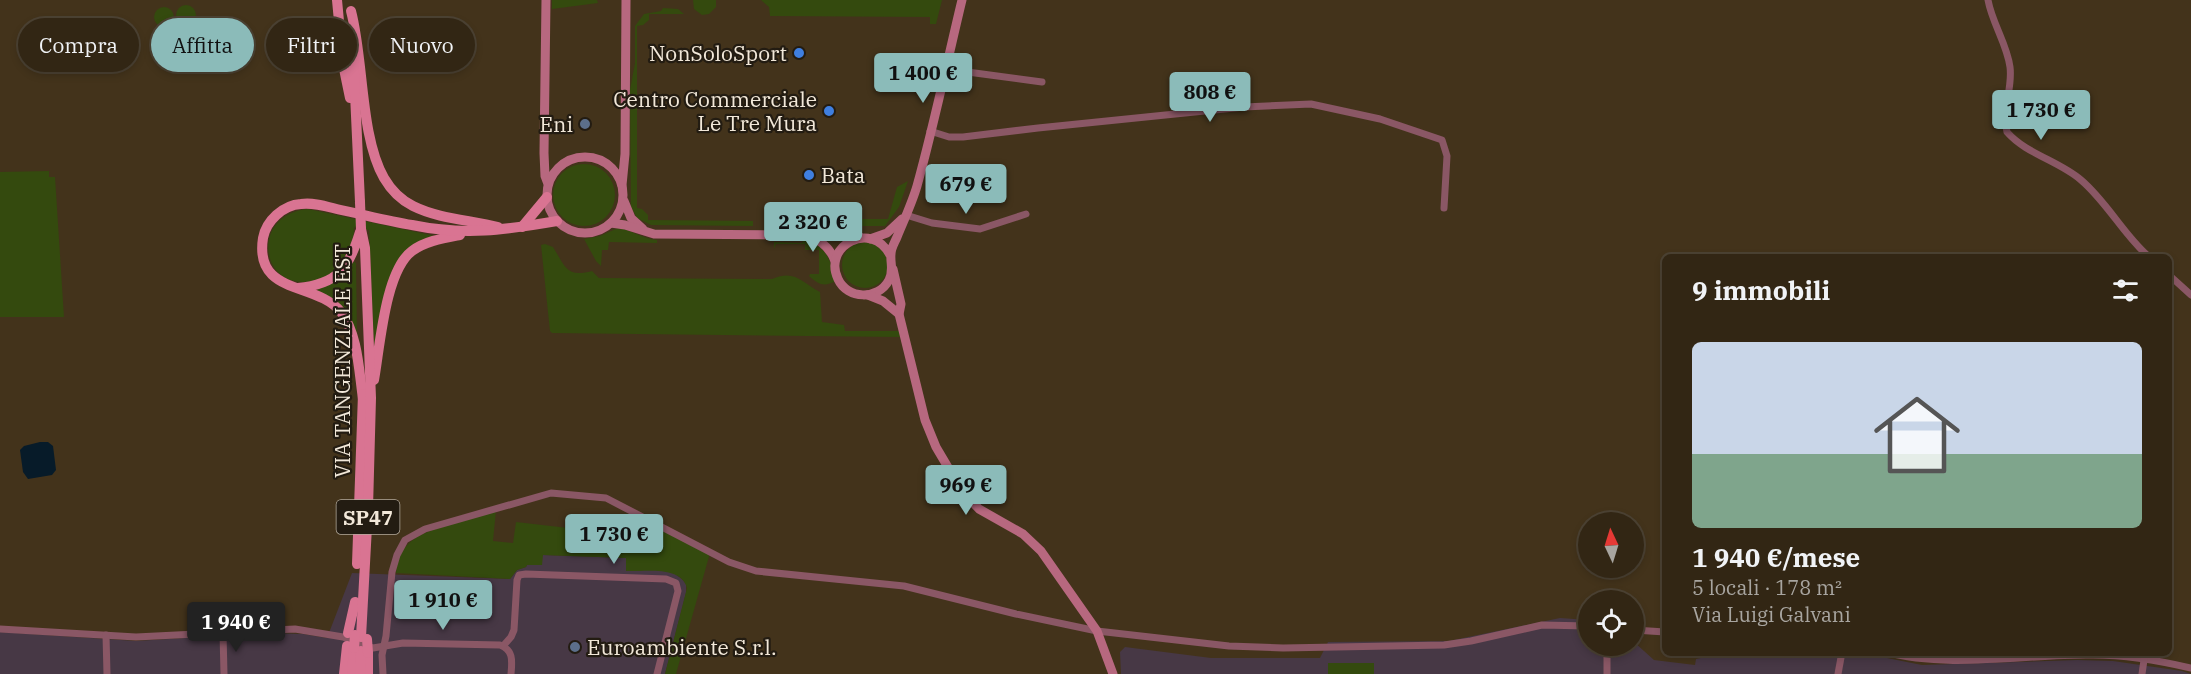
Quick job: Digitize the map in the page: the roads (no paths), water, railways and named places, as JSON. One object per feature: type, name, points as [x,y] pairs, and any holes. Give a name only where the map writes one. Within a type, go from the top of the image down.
[{"type":"main road","points":[[337,0],[343,64],[356,124]]},
{"type":"main road","points":[[351,6],[359,43],[372,141],[378,165],[388,185],[400,197],[418,208],[509,230]]},
{"type":"main road","name":"VIA TANGENZIALE EST","points":[[351,6],[367,399],[359,603]]},
{"type":"main road","points":[[522,227],[547,197]]},
{"type":"main road","points":[[367,399],[353,339],[346,320],[338,309],[328,300],[280,282],[273,276],[265,262],[262,248],[264,234],[272,220],[283,210],[296,204],[316,204],[416,226],[476,232]]},
{"type":"main road","points":[[367,399],[393,280],[405,257],[419,246],[433,241],[476,232],[509,230],[557,221]]},
{"type":"main road","points":[[294,288],[320,285],[340,273],[352,256],[361,229]]},
{"type":"main road","points":[[352,674],[357,649],[359,603]]},
{"type":"main road","points":[[359,603],[357,649],[360,674]]},
{"type":"main road","points":[[344,674],[357,649]]},
{"type":"main road","points":[[357,649],[368,674]]},
{"type":"street","points":[[546,0],[544,153],[545,176],[548,184]]},
{"type":"street","points":[[626,0],[625,154],[622,185],[626,209],[631,218],[647,232]]},
{"type":"street","points":[[890,255],[915,190],[962,0]]},
{"type":"street","points":[[1988,0],[1990,13],[2010,67],[2004,117],[2007,132],[2022,144],[2079,178],[2094,192],[2133,243],[2146,254]]},
{"type":"street","points":[[945,69],[1042,82]]},
{"type":"street","points":[[930,131],[949,137],[963,137],[1244,107],[1322,105],[1380,119],[1442,140],[1447,156],[1444,208]]},
{"type":"street","points":[[622,185],[616,173],[607,164],[589,157],[576,158],[564,163],[554,172],[548,184],[547,197],[550,210],[557,221],[571,231],[583,233],[601,230],[611,223],[619,214],[623,196]]},
{"type":"street","points":[[906,215],[932,223],[980,229],[1026,214]]},
{"type":"street","points":[[835,261],[846,244],[891,230],[906,215]]},
{"type":"street","points":[[611,223],[662,234],[845,233],[882,244],[890,255],[901,304],[899,314],[925,420],[936,447],[962,491],[979,509],[1018,531],[1035,545],[1056,570],[1097,631],[1113,674]]},
{"type":"street","points":[[802,235],[822,243],[834,256],[836,274],[843,286],[854,294],[868,295],[883,301],[899,314]]},
{"type":"street","points":[[868,295],[879,291],[887,284],[892,269]]},
{"type":"street","points":[[2172,278],[2191,295]]},
{"type":"street","points":[[383,674],[382,655],[394,563],[405,540],[425,529],[551,493],[606,498],[729,561],[756,572],[898,585],[1097,631],[1229,646],[1283,648],[1444,645],[1549,624],[1578,625]]},
{"type":"street","points":[[503,646],[513,634],[516,580],[522,574],[671,579],[676,583],[678,591],[657,674]]},
{"type":"street","points":[[0,629],[141,637],[303,630],[343,637],[373,648],[403,643],[503,646],[511,653],[511,674]]},
{"type":"street","points":[[1644,631],[1662,632]]},
{"type":"street","points":[[223,632],[224,674]]},
{"type":"street","points":[[106,635],[107,674]]},
{"type":"street","points":[[1607,656],[1607,674]]},
{"type":"street","points":[[1838,674],[1841,656]]},
{"type":"street","points":[[1902,656],[1938,660],[2056,656]]},
{"type":"street","points":[[2098,656],[2144,660],[2191,668]]},
{"type":"street","points":[[2142,674],[2144,660]]},
{"type":"water","points":[[48,442],[53,446],[56,470],[52,475],[28,479],[23,472],[20,450],[24,446]]},
{"type":"place","name":"NonSoloSport","points":[[799,53]]},
{"type":"place","name":"Centro Commerciale Le Tre Mura","points":[[829,111]]},
{"type":"place","name":"Eni","points":[[585,124]]},
{"type":"place","name":"Bata","points":[[809,175]]},
{"type":"place","name":"Euroambiente S.r.l.","points":[[575,647]]}]
